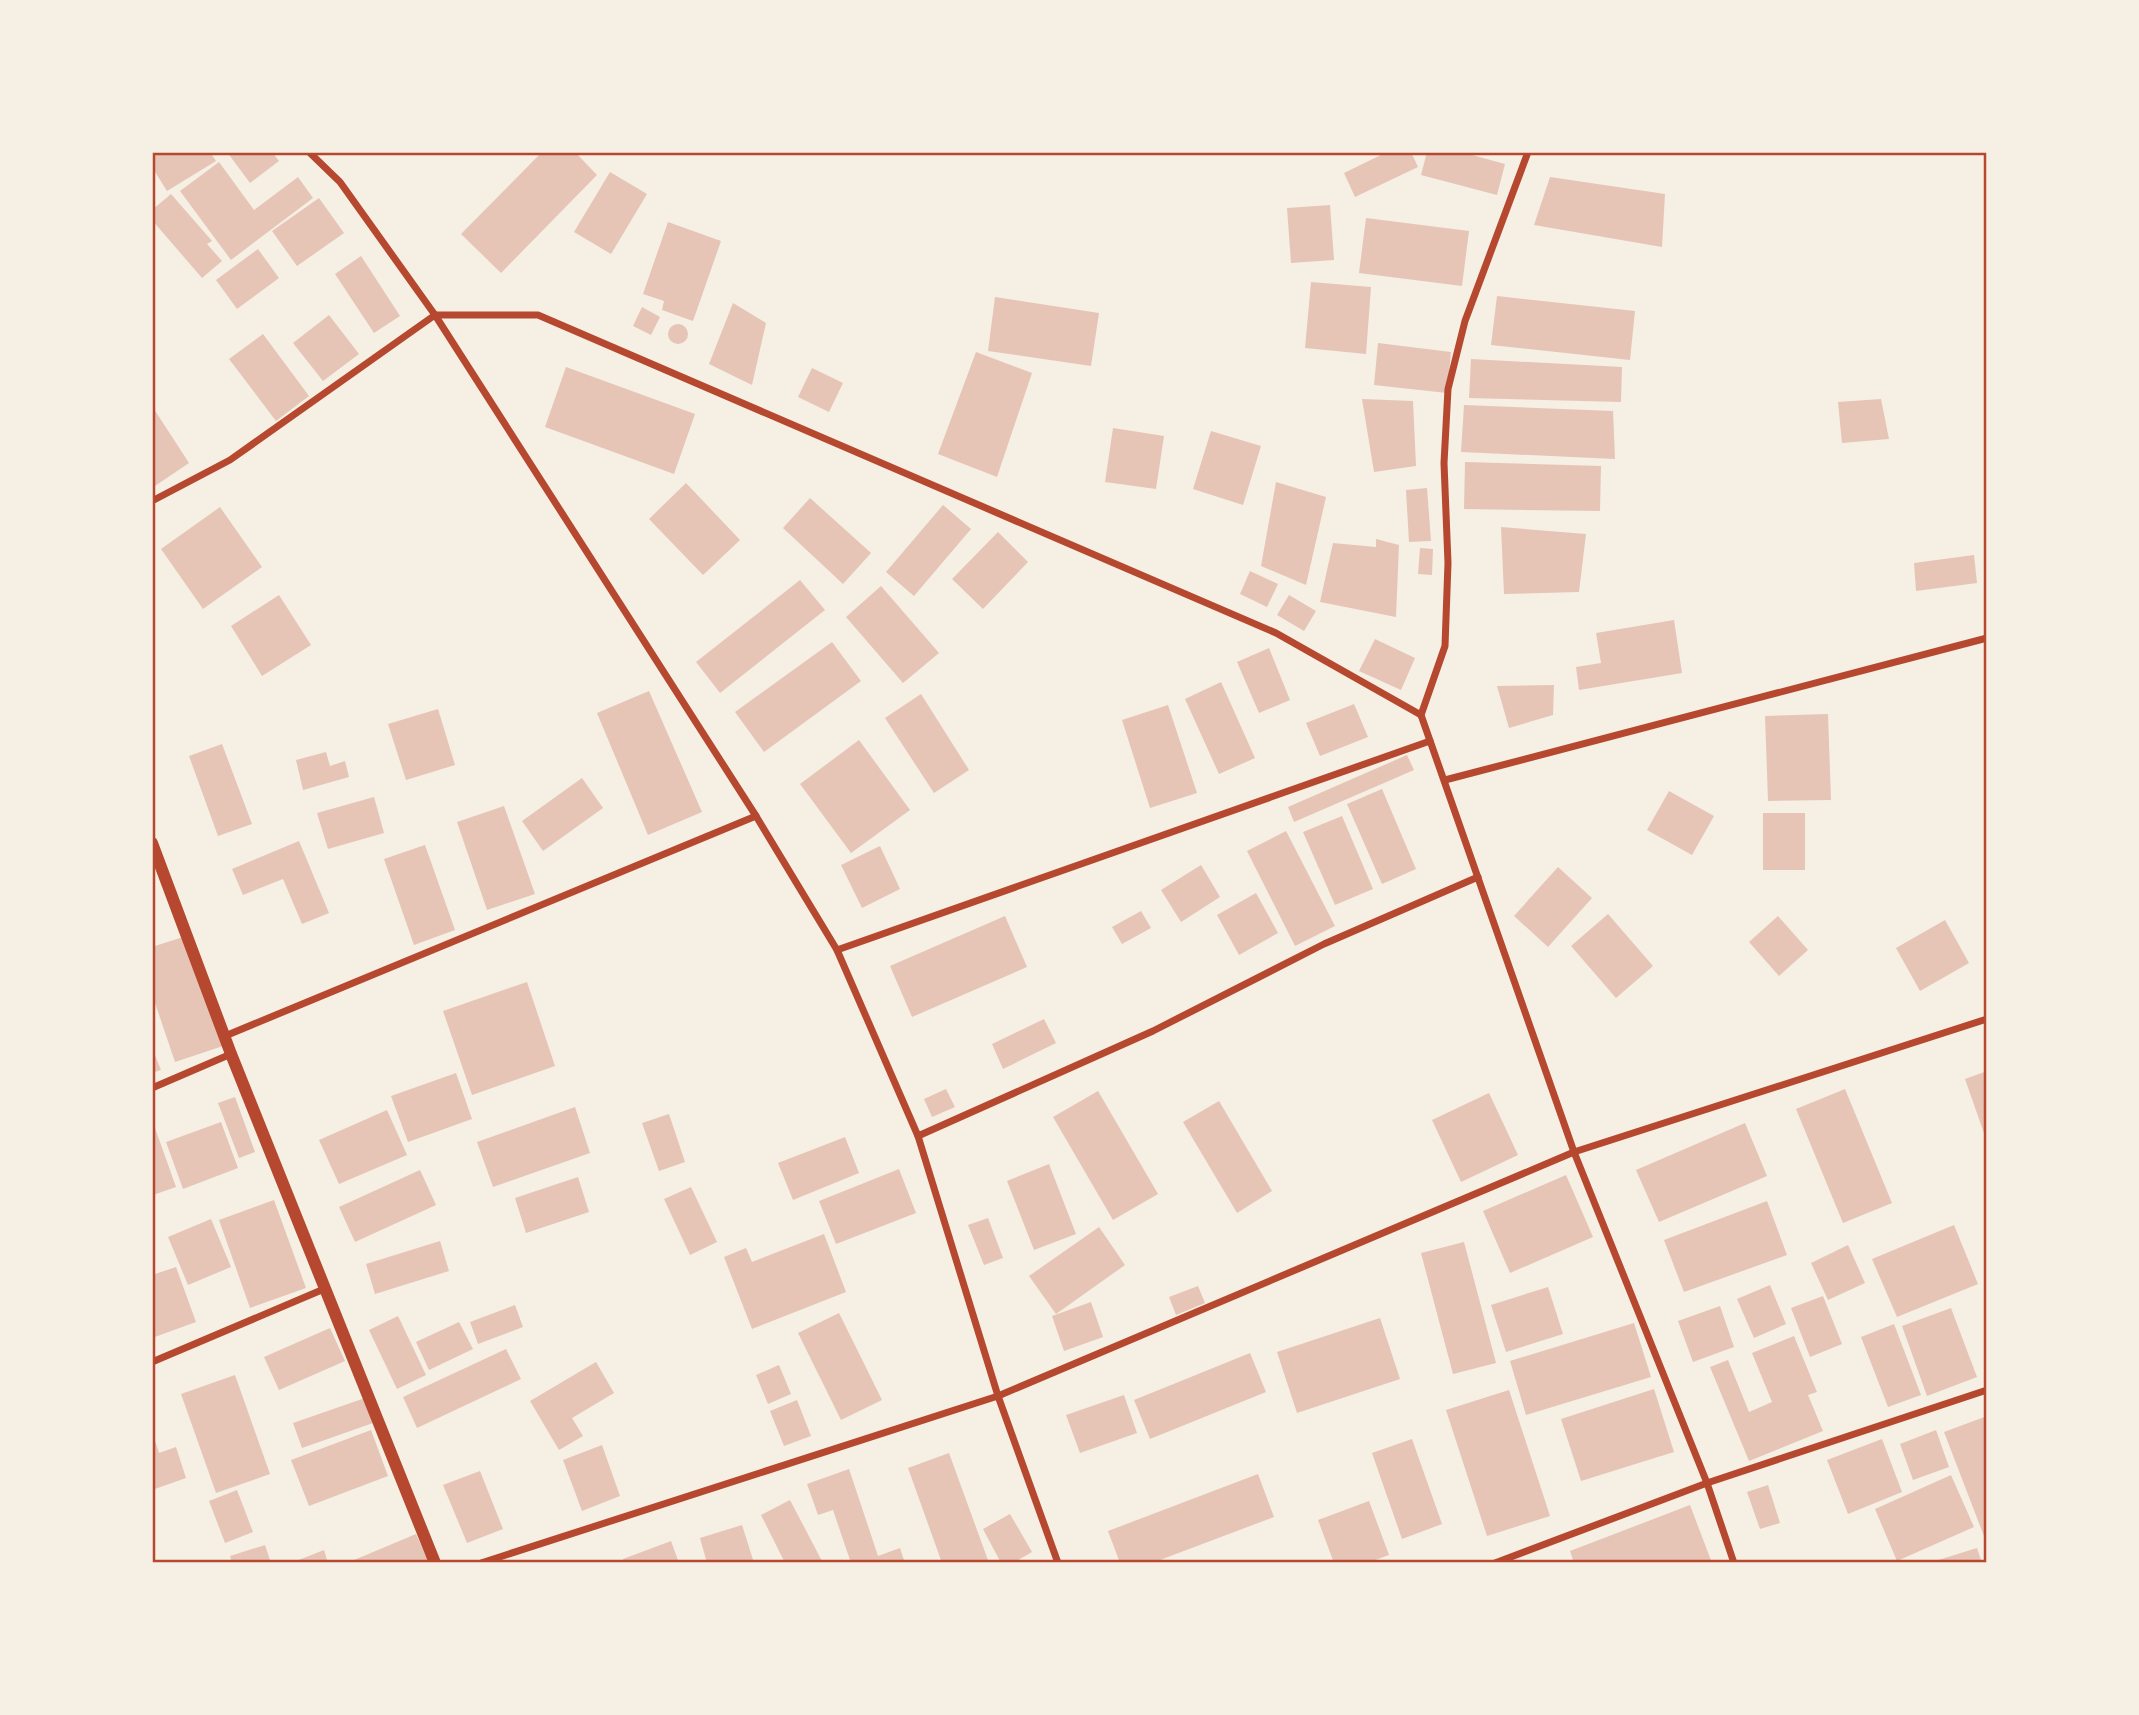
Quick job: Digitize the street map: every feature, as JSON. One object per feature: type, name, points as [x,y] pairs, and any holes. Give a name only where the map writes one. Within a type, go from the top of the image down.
[{"type":"street","points":[[309,152],[340,182],[435,315],[756,816],[837,950],[918,1136],[998,1396],[1058,1563]]},
{"type":"street","points":[[1528,152],[1465,321],[1448,389],[1444,463],[1448,563],[1445,646],[1421,715],[1574,1152],[1707,1483],[1734,1563]]},
{"type":"street","points":[[152,501],[230,460],[435,315],[538,315],[1276,633],[1421,715]]},
{"type":"street","points":[[1445,780],[1987,638]]},
{"type":"street","points":[[837,950],[1430,741]]},
{"type":"street","points":[[225,1036],[756,816]]},
{"type":"street","points":[[152,843],[231,1054],[435,1563]]},
{"type":"street","points":[[918,1136],[1153,1031],[1324,944],[1478,877]]},
{"type":"street","points":[[481,1563],[998,1396],[1574,1152],[1987,1019]]},
{"type":"street","points":[[152,1088],[231,1054]]},
{"type":"street","points":[[152,1362],[324,1289]]},
{"type":"street","points":[[1495,1563],[1707,1483],[1987,1390]]},
{"type":"building","points":[[152,152],[210,152],[216,161],[167,191],[152,167]]},
{"type":"building","points":[[227,152],[272,152],[279,161],[250,183]]},
{"type":"building","points":[[542,152],[575,152],[597,175],[501,273],[461,234]]},
{"type":"building","points":[[1387,152],[1411,152],[1418,167],[1355,197],[1344,173]]},
{"type":"building","points":[[1427,152],[1461,152],[1505,164],[1497,195],[1421,175]]},
{"type":"building","points":[[219,162],[254,210],[298,177],[313,198],[231,260],[180,191]]},
{"type":"building","points":[[610,172],[647,194],[611,254],[574,232]]},
{"type":"building","points":[[1550,177],[1665,194],[1662,247],[1534,225]]},
{"type":"building","points":[[171,194],[212,241],[207,244],[222,261],[202,278],[152,220],[152,210]]},
{"type":"building","points":[[319,198],[344,233],[297,266],[272,231]]},
{"type":"building","points":[[1330,205],[1334,260],[1291,263],[1287,208]]},
{"type":"building","points":[[1366,218],[1469,231],[1462,286],[1359,273]]},
{"type":"building","points":[[668,222],[721,241],[693,321],[662,310],[664,301],[643,294]]},
{"type":"building","points":[[258,249],[279,278],[237,309],[216,280]]},
{"type":"building","points":[[361,256],[400,316],[374,333],[335,274]]},
{"type":"building","points":[[1311,282],[1371,287],[1366,354],[1305,348]]},
{"type":"building","points":[[1497,296],[1635,311],[1630,360],[1491,345]]},
{"type":"building","points":[[995,297],[1099,313],[1091,366],[988,351]]},
{"type":"building","points":[[733,303],[766,323],[752,385],[709,364]]},
{"type":"building","points":[[642,307],[660,317],[651,335],[633,326]]},
{"type":"building","points":[[329,315],[359,354],[323,381],[293,343]]},
{"type":"building","points":[[678,324],[685,327],[688,334],[685,341],[678,344],[671,341],[668,334],[671,327]]},
{"type":"building","points":[[263,334],[309,396],[276,421],[229,359]]},
{"type":"building","points":[[1378,343],[1451,352],[1447,393],[1374,385]]},
{"type":"building","points":[[976,352],[1032,373],[997,477],[938,454]]},
{"type":"building","points":[[1471,359],[1622,367],[1621,402],[1469,398]]},
{"type":"building","points":[[566,367],[695,414],[674,474],[545,427]]},
{"type":"building","points":[[812,368],[843,383],[829,412],[798,397]]},
{"type":"building","points":[[1362,399],[1413,401],[1416,466],[1374,472]]},
{"type":"building","points":[[1881,399],[1889,439],[1842,443],[1838,402]]},
{"type":"building","points":[[1464,405],[1613,411],[1615,459],[1461,452]]},
{"type":"building","points":[[152,406],[189,463],[152,488]]},
{"type":"building","points":[[1113,428],[1164,436],[1156,489],[1105,482]]},
{"type":"building","points":[[1211,431],[1261,446],[1243,505],[1193,489]]},
{"type":"building","points":[[1465,462],[1601,466],[1600,511],[1464,509]]},
{"type":"building","points":[[1276,482],[1326,497],[1306,585],[1261,566]]},
{"type":"building","points":[[686,483],[740,540],[703,575],[649,519]]},
{"type":"building","points":[[1427,488],[1431,541],[1409,542],[1406,490]]},
{"type":"building","points":[[810,498],[871,553],[843,584],[783,528]]},
{"type":"building","points":[[943,505],[971,529],[914,596],[886,572]]},
{"type":"building","points":[[220,507],[262,567],[203,609],[161,549]]},
{"type":"building","points":[[1501,527],[1586,534],[1579,592],[1504,594]]},
{"type":"building","points":[[998,532],[1028,562],[983,609],[952,579]]},
{"type":"building","points":[[1376,539],[1399,545],[1396,617],[1320,602],[1333,543],[1376,547]]},
{"type":"building","points":[[1420,548],[1433,549],[1432,575],[1418,574]]},
{"type":"building","points":[[1974,555],[1977,583],[1916,591],[1914,563]]},
{"type":"building","points":[[1250,571],[1278,584],[1267,607],[1240,594]]},
{"type":"building","points":[[800,580],[825,610],[720,693],[696,662]]},
{"type":"building","points":[[881,586],[939,653],[903,683],[846,617]]},
{"type":"building","points":[[279,595],[311,645],[262,676],[231,626]]},
{"type":"building","points":[[1289,595],[1316,611],[1304,631],[1277,615]]},
{"type":"building","points":[[1674,620],[1682,673],[1579,690],[1576,667],[1601,663],[1596,633]]},
{"type":"building","points":[[1375,639],[1415,658],[1401,690],[1359,671]]},
{"type":"building","points":[[832,642],[861,681],[764,752],[735,712]]},
{"type":"building","points":[[1269,648],[1290,700],[1259,713],[1237,662]]},
{"type":"building","points":[[1221,682],[1255,758],[1219,774],[1185,699]]},
{"type":"building","points":[[1554,685],[1553,715],[1509,728],[1497,686]]},
{"type":"building","points":[[649,691],[702,812],[648,835],[597,713]]},
{"type":"building","points":[[921,694],[969,770],[934,793],[885,718]]},
{"type":"building","points":[[1354,704],[1368,737],[1320,756],[1306,723]]},
{"type":"building","points":[[1168,705],[1197,793],[1150,808],[1122,720]]},
{"type":"building","points":[[438,709],[455,765],[406,780],[388,724]]},
{"type":"building","points":[[1828,714],[1831,800],[1768,801],[1765,716]]},
{"type":"building","points":[[859,740],[910,810],[851,853],[800,784]]},
{"type":"building","points":[[222,744],[252,824],[218,836],[189,756]]},
{"type":"building","points":[[326,752],[330,766],[345,761],[349,777],[303,790],[296,760]]},
{"type":"building","points":[[1407,755],[1414,770],[1294,822],[1288,807]]},
{"type":"building","points":[[582,778],[603,808],[543,851],[522,821]]},
{"type":"building","points":[[1382,789],[1416,869],[1382,884],[1347,804]]},
{"type":"building","points":[[1669,791],[1714,816],[1692,855],[1647,830]]},
{"type":"building","points":[[374,797],[384,833],[328,849],[317,813]]},
{"type":"building","points":[[504,806],[535,894],[487,910],[457,822]]},
{"type":"building","points":[[1763,813],[1805,813],[1805,870],[1763,870]]},
{"type":"building","points":[[1342,816],[1373,889],[1335,905],[1303,832]]},
{"type":"building","points":[[1286,831],[1335,926],[1295,946],[1247,851]]},
{"type":"building","points":[[299,841],[329,913],[302,924],[283,879],[243,895],[232,869]]},
{"type":"building","points":[[425,845],[455,930],[414,945],[384,859]]},
{"type":"building","points":[[880,846],[900,889],[862,908],[841,865]]},
{"type":"building","points":[[1201,865],[1220,897],[1181,922],[1161,890]]},
{"type":"building","points":[[1558,867],[1592,898],[1548,947],[1514,916]]},
{"type":"building","points":[[1256,893],[1278,933],[1239,955],[1217,915]]},
{"type":"building","points":[[1141,911],[1151,928],[1122,944],[1112,927]]},
{"type":"building","points":[[1608,914],[1653,966],[1616,998],[1571,946]]},
{"type":"building","points":[[1005,916],[1027,967],[912,1017],[890,966]]},
{"type":"building","points":[[1778,916],[1808,950],[1779,976],[1749,942]]},
{"type":"building","points":[[1945,920],[1969,963],[1920,991],[1896,948]]},
{"type":"building","points":[[186,936],[223,1046],[175,1062],[152,994],[152,947]]},
{"type":"building","points":[[527,982],[555,1066],[472,1095],[443,1011]]},
{"type":"building","points":[[1044,1019],[1056,1043],[1003,1069],[992,1044]]},
{"type":"building","points":[[152,1048],[161,1070],[152,1073]]},
{"type":"building","points":[[1987,1071],[1987,1139],[1986,1139],[1965,1079]]},
{"type":"building","points":[[456,1073],[472,1119],[408,1142],[391,1096]]},
{"type":"building","points":[[946,1089],[955,1107],[932,1117],[924,1099]]},
{"type":"building","points":[[1845,1089],[1892,1203],[1843,1223],[1796,1109]]},
{"type":"building","points":[[1098,1091],[1158,1194],[1113,1220],[1053,1117]]},
{"type":"building","points":[[1489,1093],[1518,1155],[1461,1182],[1432,1120]]},
{"type":"building","points":[[235,1097],[255,1152],[239,1158],[218,1103]]},
{"type":"building","points":[[1219,1101],[1272,1191],[1237,1213],[1183,1122]]},
{"type":"building","points":[[575,1107],[590,1153],[493,1187],[477,1142]]},
{"type":"building","points":[[387,1110],[407,1155],[339,1184],[319,1140]]},
{"type":"building","points":[[669,1114],[685,1162],[659,1171],[642,1123]]},
{"type":"building","points":[[221,1122],[238,1168],[183,1189],[166,1142]]},
{"type":"building","points":[[1745,1123],[1767,1176],[1659,1222],[1636,1170]]},
{"type":"building","points":[[155,1128],[176,1187],[153,1195],[152,1129]]},
{"type":"building","points":[[845,1137],[859,1173],[793,1200],[778,1163]]},
{"type":"building","points":[[1049,1164],[1076,1234],[1034,1250],[1007,1181]]},
{"type":"building","points":[[899,1169],[916,1213],[836,1244],[819,1201]]},
{"type":"building","points":[[420,1170],[436,1205],[355,1242],[339,1207]]},
{"type":"building","points":[[1566,1175],[1593,1237],[1510,1273],[1483,1211]]},
{"type":"building","points":[[578,1177],[589,1212],[526,1233],[515,1198]]},
{"type":"building","points":[[691,1187],[717,1242],[690,1255],[664,1199]]},
{"type":"building","points":[[274,1200],[306,1288],[250,1308],[219,1220]]},
{"type":"building","points":[[1767,1201],[1787,1255],[1684,1292],[1664,1240]]},
{"type":"building","points":[[988,1218],[1003,1258],[984,1265],[968,1225]]},
{"type":"building","points":[[211,1219],[231,1267],[188,1285],[168,1237]]},
{"type":"building","points":[[1954,1225],[1978,1284],[1897,1317],[1872,1259]]},
{"type":"building","points":[[1099,1227],[1125,1265],[1056,1314],[1029,1276]]},
{"type":"building","points":[[824,1234],[846,1292],[752,1329],[724,1257],[746,1248],[752,1262]]},
{"type":"building","points":[[440,1241],[449,1271],[375,1294],[366,1264]]},
{"type":"building","points":[[1464,1242],[1496,1363],[1453,1374],[1421,1253]]},
{"type":"building","points":[[1848,1245],[1865,1283],[1828,1300],[1811,1263]]},
{"type":"building","points":[[176,1267],[196,1322],[152,1338],[152,1275]]},
{"type":"building","points":[[1770,1285],[1786,1324],[1754,1338],[1737,1299]]},
{"type":"building","points":[[1198,1286],[1205,1303],[1176,1315],[1169,1297]]},
{"type":"building","points":[[1548,1287],[1563,1334],[1506,1352],[1491,1305]]},
{"type":"building","points":[[1823,1296],[1842,1344],[1810,1357],[1791,1308]]},
{"type":"building","points":[[1091,1302],[1103,1337],[1064,1351],[1052,1316]]},
{"type":"building","points":[[515,1305],[523,1327],[478,1344],[470,1322]]},
{"type":"building","points":[[1720,1306],[1734,1347],[1693,1362],[1678,1321]]},
{"type":"building","points":[[1951,1308],[1977,1377],[1927,1396],[1902,1326]]},
{"type":"building","points":[[839,1313],[882,1400],[841,1420],[798,1333]]},
{"type":"building","points":[[398,1316],[426,1375],[397,1389],[369,1330]]},
{"type":"building","points":[[1380,1318],[1400,1379],[1297,1413],[1277,1352]]},
{"type":"building","points":[[459,1322],[473,1349],[429,1370],[416,1342]]},
{"type":"building","points":[[1634,1323],[1651,1377],[1526,1415],[1510,1361]]},
{"type":"building","points":[[1894,1324],[1921,1395],[1888,1407],[1861,1337]]},
{"type":"building","points":[[330,1328],[345,1361],[279,1390],[264,1357]]},
{"type":"building","points":[[1794,1336],[1817,1392],[1808,1395],[1823,1431],[1749,1461],[1710,1367],[1728,1360],[1749,1412],[1772,1402],[1752,1353]]},
{"type":"building","points":[[506,1349],[521,1379],[417,1428],[403,1397]]},
{"type":"building","points":[[1250,1353],[1266,1392],[1150,1439],[1134,1400]]},
{"type":"building","points":[[596,1362],[614,1393],[572,1418],[583,1436],[559,1450],[530,1401]]},
{"type":"building","points":[[779,1365],[791,1394],[768,1404],[756,1375]]},
{"type":"building","points":[[235,1375],[270,1474],[216,1493],[181,1394]]},
{"type":"building","points":[[1654,1389],[1674,1452],[1581,1481],[1561,1419]]},
{"type":"building","points":[[1509,1390],[1550,1516],[1487,1536],[1446,1410]]},
{"type":"building","points":[[1124,1395],[1137,1433],[1080,1453],[1066,1415]]},
{"type":"building","points":[[365,1398],[373,1423],[302,1448],[293,1423]]},
{"type":"building","points":[[797,1400],[811,1436],[784,1446],[770,1411]]},
{"type":"building","points":[[1987,1416],[1987,1544],[1944,1432]]},
{"type":"building","points":[[371,1430],[388,1476],[309,1506],[291,1460]]},
{"type":"building","points":[[1936,1430],[1949,1467],[1913,1480],[1900,1444]]},
{"type":"building","points":[[153,1434],[159,1453],[176,1447],[186,1478],[152,1490]]},
{"type":"building","points":[[1412,1439],[1442,1524],[1402,1539],[1372,1453]]},
{"type":"building","points":[[1882,1439],[1902,1492],[1848,1514],[1827,1460]]},
{"type":"building","points":[[602,1445],[620,1496],[582,1511],[563,1460]]},
{"type":"building","points":[[949,1453],[989,1563],[942,1563],[908,1468]]},
{"type":"building","points":[[849,1469],[878,1556],[900,1548],[905,1563],[851,1563],[833,1510],[818,1515],[807,1484]]},
{"type":"building","points":[[480,1471],[503,1529],[467,1543],[443,1485]]},
{"type":"building","points":[[1258,1474],[1274,1517],[1152,1563],[1120,1563],[1108,1531]]},
{"type":"building","points":[[1951,1475],[1974,1527],[1897,1561],[1875,1509]]},
{"type":"building","points":[[1768,1485],[1780,1523],[1760,1529],[1747,1492]]},
{"type":"building","points":[[237,1490],[253,1532],[225,1543],[209,1501]]},
{"type":"building","points":[[790,1500],[823,1563],[785,1563],[761,1515]]},
{"type":"building","points":[[1369,1501],[1389,1555],[1367,1563],[1334,1563],[1318,1520]]},
{"type":"building","points":[[1690,1505],[1712,1563],[1574,1563],[1570,1551]]},
{"type":"building","points":[[1010,1514],[1032,1552],[1013,1563],[1001,1563],[983,1529]]},
{"type":"building","points":[[742,1525],[754,1563],[707,1563],[700,1538]]},
{"type":"building","points":[[416,1534],[429,1563],[347,1563]]},
{"type":"building","points":[[671,1541],[679,1563],[624,1563],[623,1559]]},
{"type":"building","points":[[265,1545],[271,1563],[232,1563],[230,1556]]},
{"type":"building","points":[[1977,1548],[1982,1563],[1932,1563],[1932,1562]]},
{"type":"building","points":[[324,1550],[328,1563],[291,1563]]}]
